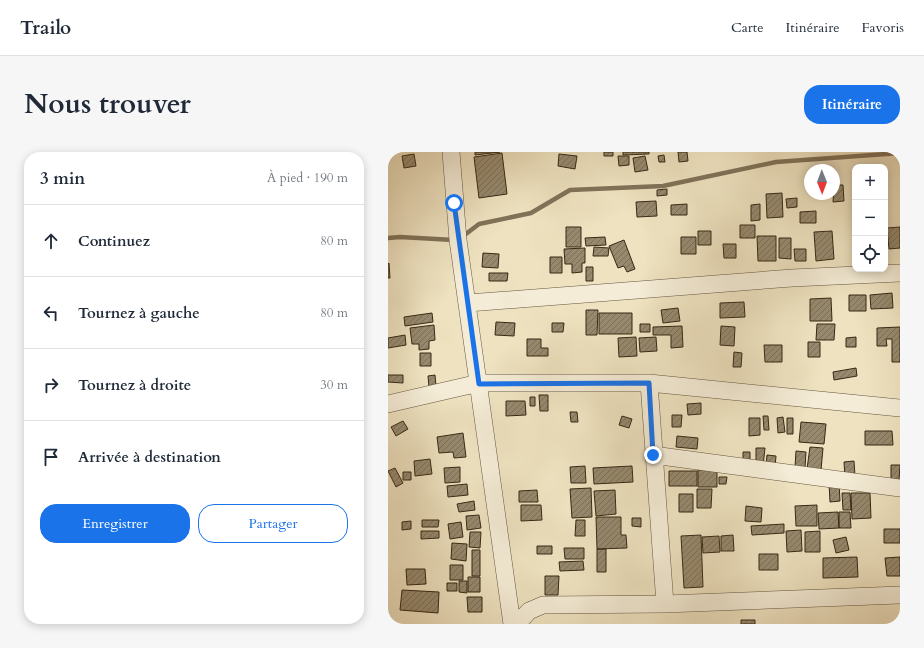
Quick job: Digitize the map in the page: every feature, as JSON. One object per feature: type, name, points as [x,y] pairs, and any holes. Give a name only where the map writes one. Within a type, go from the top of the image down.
[{"type":"street","points":[[451,152],[458,240],[512,624]]},
{"type":"street","points":[[468,303],[792,278],[900,273]]},
{"type":"street","points":[[649,383],[653,455],[665,604]]},
{"type":"street","points":[[388,404],[479,384],[649,383],[900,408]]},
{"type":"street","points":[[653,455],[900,488]]},
{"type":"street","points":[[517,624],[529,611],[543,605],[665,604],[900,596]]},
{"type":"building","points":[[475,152],[500,152],[475,155]]},
{"type":"building","points":[[604,152],[613,152],[613,156],[604,156]]},
{"type":"building","points":[[623,152],[649,152],[649,154],[623,155]]},
{"type":"building","points":[[678,152],[687,152],[688,161],[679,162]]},
{"type":"building","points":[[502,153],[507,194],[479,198],[474,157]]},
{"type":"building","points":[[414,154],[416,166],[404,168],[402,156]]},
{"type":"building","points":[[559,154],[577,156],[575,169],[558,166]]},
{"type":"building","points":[[664,155],[665,162],[659,162],[658,156]]},
{"type":"building","points":[[618,156],[629,156],[629,165],[619,166]]},
{"type":"building","points":[[645,156],[648,170],[635,172],[633,158]]},
{"type":"building","points":[[840,185],[843,185],[844,201],[833,202],[833,200],[840,200]]},
{"type":"building","points":[[667,189],[667,195],[657,196],[657,190]]},
{"type":"building","points":[[782,193],[783,217],[767,218],[766,194]]},
{"type":"building","points":[[797,198],[797,207],[787,208],[786,199]]},
{"type":"building","points":[[656,201],[657,216],[637,217],[636,202]]},
{"type":"building","points":[[687,204],[687,215],[671,215],[671,205]]},
{"type":"building","points":[[760,204],[760,220],[751,221],[751,205]]},
{"type":"building","points":[[816,211],[816,223],[800,223],[800,212]]},
{"type":"building","points":[[740,225],[755,225],[755,238],[740,238]]},
{"type":"building","points":[[566,227],[581,227],[581,247],[566,247]]},
{"type":"building","points":[[900,227],[900,248],[889,249],[888,228]]},
{"type":"building","points":[[698,231],[711,231],[711,245],[698,245]]},
{"type":"building","points":[[832,231],[834,259],[816,261],[814,232]]},
{"type":"building","points":[[757,236],[776,236],[776,261],[758,261]]},
{"type":"building","points":[[605,237],[606,245],[586,246],[585,238]]},
{"type":"building","points":[[681,237],[696,237],[696,254],[681,254]]},
{"type":"building","points":[[779,238],[791,238],[791,259],[779,258]]},
{"type":"building","points":[[624,240],[635,269],[627,272],[624,266],[618,268],[609,246]]},
{"type":"building","points":[[723,244],[736,244],[736,258],[724,258]]},
{"type":"building","points":[[594,247],[609,248],[608,256],[593,256]]},
{"type":"building","points":[[585,248],[585,263],[582,263],[582,272],[572,273],[572,264],[565,264],[564,249]]},
{"type":"building","points":[[794,249],[806,249],[806,261],[795,261]]},
{"type":"building","points":[[483,253],[499,254],[498,268],[482,267]]},
{"type":"building","points":[[550,257],[562,257],[562,273],[550,273]]},
{"type":"building","points":[[389,263],[390,278],[388,278],[388,264]]},
{"type":"building","points":[[586,267],[593,267],[593,281],[586,281]]},
{"type":"building","points":[[489,273],[508,273],[507,281],[489,281]]},
{"type":"building","points":[[892,293],[893,308],[871,309],[870,295]]},
{"type":"building","points":[[849,295],[866,295],[866,311],[849,311]]},
{"type":"building","points":[[831,298],[832,321],[810,321],[810,299]]},
{"type":"building","points":[[744,302],[745,317],[720,318],[720,303]]},
{"type":"building","points":[[678,308],[680,321],[663,323],[661,310]]},
{"type":"building","points":[[586,310],[598,310],[597,335],[586,335]]},
{"type":"building","points":[[432,313],[433,322],[405,326],[404,317]]},
{"type":"building","points":[[599,313],[632,313],[632,334],[599,334]]},
{"type":"building","points":[[496,322],[515,323],[514,336],[495,335]]},
{"type":"building","points":[[552,323],[564,323],[563,332],[552,332]]},
{"type":"building","points":[[640,324],[650,324],[650,332],[640,332]]},
{"type":"building","points":[[817,324],[835,324],[834,340],[816,340]]},
{"type":"building","points":[[434,325],[435,340],[429,341],[429,349],[419,350],[419,344],[412,344],[410,328]]},
{"type":"building","points":[[682,326],[683,347],[671,348],[671,335],[653,335],[653,327]]},
{"type":"building","points":[[721,326],[735,327],[734,346],[720,345]]},
{"type":"building","points":[[900,327],[900,362],[892,362],[892,339],[886,339],[887,346],[877,346],[877,328]]},
{"type":"building","points":[[405,335],[406,345],[388,348],[388,338]]},
{"type":"building","points":[[636,337],[637,356],[619,357],[618,338]]},
{"type":"building","points":[[656,337],[657,351],[640,352],[639,338]]},
{"type":"building","points":[[856,337],[856,347],[846,347],[846,338]]},
{"type":"building","points":[[527,339],[541,339],[541,348],[548,348],[548,356],[527,356]]},
{"type":"building","points":[[808,342],[820,342],[820,357],[808,357]]},
{"type":"building","points":[[764,345],[782,345],[782,362],[765,362]]},
{"type":"building","points":[[734,352],[742,353],[741,367],[733,367]]},
{"type":"building","points":[[420,353],[431,353],[431,366],[420,366]]},
{"type":"building","points":[[856,368],[857,376],[834,380],[833,372]]},
{"type":"building","points":[[388,375],[403,375],[403,383],[388,382]]},
{"type":"building","points":[[435,375],[436,386],[429,387],[428,376]]},
{"type":"building","points":[[539,395],[548,395],[548,411],[540,411]]},
{"type":"building","points":[[530,397],[535,397],[535,406],[530,406]]},
{"type":"building","points":[[506,401],[525,401],[526,415],[506,416]]},
{"type":"building","points":[[701,403],[701,414],[688,415],[687,404]]},
{"type":"building","points":[[570,412],[577,412],[578,422],[571,422]]},
{"type":"building","points":[[672,415],[682,415],[681,427],[672,427]]},
{"type":"building","points":[[622,416],[632,419],[629,428],[619,425]]},
{"type":"building","points":[[763,416],[768,416],[769,430],[764,430]]},
{"type":"building","points":[[783,417],[785,432],[778,433],[777,418]]},
{"type":"building","points":[[749,418],[760,418],[760,435],[749,436]]},
{"type":"building","points":[[787,418],[793,418],[793,434],[787,434]]},
{"type":"building","points":[[403,421],[408,429],[396,436],[391,427]]},
{"type":"building","points":[[801,422],[826,424],[824,444],[799,442]]},
{"type":"building","points":[[865,431],[892,431],[893,445],[865,445]]},
{"type":"building","points":[[463,433],[466,457],[454,458],[453,452],[439,453],[437,437]]},
{"type":"building","points":[[677,436],[698,438],[697,449],[676,447]]},
{"type":"building","points":[[810,447],[823,448],[821,470],[807,469]]},
{"type":"building","points":[[756,448],[765,448],[763,466],[756,465]]},
{"type":"building","points":[[796,451],[806,452],[805,468],[795,467]]},
{"type":"building","points":[[743,452],[750,452],[750,461],[743,461]]},
{"type":"building","points":[[767,455],[776,456],[775,467],[766,466]]},
{"type":"building","points":[[430,459],[432,474],[415,476],[414,461]]},
{"type":"building","points":[[854,461],[855,476],[845,477],[844,462]]},
{"type":"building","points":[[891,465],[900,465],[899,480],[891,480]]},
{"type":"building","points":[[585,466],[586,483],[571,483],[570,467]]},
{"type":"building","points":[[632,466],[633,482],[594,484],[593,468]]},
{"type":"building","points":[[460,467],[460,482],[445,483],[444,468]]},
{"type":"building","points":[[395,468],[403,483],[396,487],[388,471]]},
{"type":"building","points":[[698,470],[717,470],[717,487],[698,487]]},
{"type":"building","points":[[669,471],[697,471],[697,486],[669,486]]},
{"type":"building","points":[[403,472],[411,472],[411,480],[403,480]]},
{"type":"building","points":[[719,477],[727,477],[726,484],[719,484]]},
{"type":"building","points":[[829,483],[839,483],[840,501],[830,502]]},
{"type":"building","points":[[467,484],[468,495],[448,497],[447,486]]},
{"type":"building","points":[[591,488],[592,517],[572,518],[570,489]]},
{"type":"building","points":[[697,489],[712,489],[711,508],[697,508]]},
{"type":"building","points":[[537,490],[538,502],[519,502],[519,491]]},
{"type":"building","points":[[615,490],[616,514],[596,516],[594,491]]},
{"type":"building","points":[[842,493],[850,493],[851,510],[843,510]]},
{"type":"building","points":[[851,493],[870,493],[871,518],[852,519]]},
{"type":"building","points":[[679,494],[693,494],[693,512],[679,512]]},
{"type":"building","points":[[474,501],[475,510],[459,512],[457,504]]},
{"type":"building","points":[[521,505],[541,505],[542,520],[521,521]]},
{"type":"building","points":[[817,505],[817,526],[796,526],[795,506]]},
{"type":"building","points":[[746,506],[762,508],[761,522],[745,521]]},
{"type":"building","points":[[838,512],[839,528],[819,529],[818,513]]},
{"type":"building","points":[[839,512],[850,512],[851,528],[839,528]]},
{"type":"building","points":[[479,515],[481,528],[467,530],[466,516]]},
{"type":"building","points":[[596,517],[621,517],[621,535],[626,535],[627,548],[597,549]]},
{"type":"building","points":[[632,518],[641,518],[641,527],[632,526]]},
{"type":"building","points":[[422,520],[439,520],[438,527],[422,527]]},
{"type":"building","points":[[576,520],[585,520],[585,536],[575,536]]},
{"type":"building","points":[[411,521],[411,529],[402,530],[402,522]]},
{"type":"building","points":[[461,522],[463,537],[450,539],[448,524]]},
{"type":"building","points":[[784,524],[784,533],[752,535],[751,526]]},
{"type":"building","points":[[884,529],[900,529],[900,543],[884,543]]},
{"type":"building","points":[[801,530],[802,551],[787,552],[786,531]]},
{"type":"building","points":[[421,531],[439,531],[439,538],[421,539]]},
{"type":"building","points":[[820,531],[820,552],[805,552],[805,532]]},
{"type":"building","points":[[470,532],[481,532],[480,548],[469,547]]},
{"type":"building","points":[[701,535],[703,587],[684,588],[681,536]]},
{"type":"building","points":[[733,535],[734,551],[721,551],[721,536]]},
{"type":"building","points":[[719,536],[720,552],[703,553],[702,537]]},
{"type":"building","points":[[846,537],[849,550],[836,553],[833,540]]},
{"type":"building","points":[[452,543],[467,544],[466,561],[451,559]]},
{"type":"building","points":[[537,546],[552,546],[552,554],[537,554]]},
{"type":"building","points":[[564,548],[584,548],[584,559],[565,559]]},
{"type":"building","points":[[597,549],[606,549],[606,572],[597,572]]},
{"type":"building","points":[[472,550],[480,550],[480,576],[472,576]]},
{"type":"building","points":[[759,554],[778,554],[778,570],[759,570]]},
{"type":"building","points":[[857,557],[858,577],[823,578],[823,558]]},
{"type":"building","points":[[900,557],[900,576],[887,576],[885,558]]},
{"type":"building","points":[[583,561],[584,570],[560,571],[559,562]]},
{"type":"building","points":[[450,565],[463,565],[463,580],[450,580]]},
{"type":"building","points":[[406,569],[425,569],[426,584],[407,585]]},
{"type":"building","points":[[545,576],[559,576],[558,595],[545,595]]},
{"type":"building","points":[[468,577],[480,577],[480,592],[468,592]]},
{"type":"building","points":[[459,581],[467,581],[467,593],[459,592]]},
{"type":"building","points":[[447,583],[457,583],[457,591],[447,591]]},
{"type":"building","points":[[402,590],[439,592],[438,613],[400,610]]},
{"type":"building","points":[[467,597],[482,597],[482,612],[468,612]]},
{"type":"building","points":[[741,620],[755,620],[755,624],[741,624]]},
{"type":"waterway","points":[[462,237],[479,224],[531,213],[570,190],[663,186],[776,162],[900,153]]},
{"type":"waterway","points":[[388,238],[400,237],[454,240]]},
{"type":"route","points":[[454,203],[479,384],[649,383],[653,455]]}]
